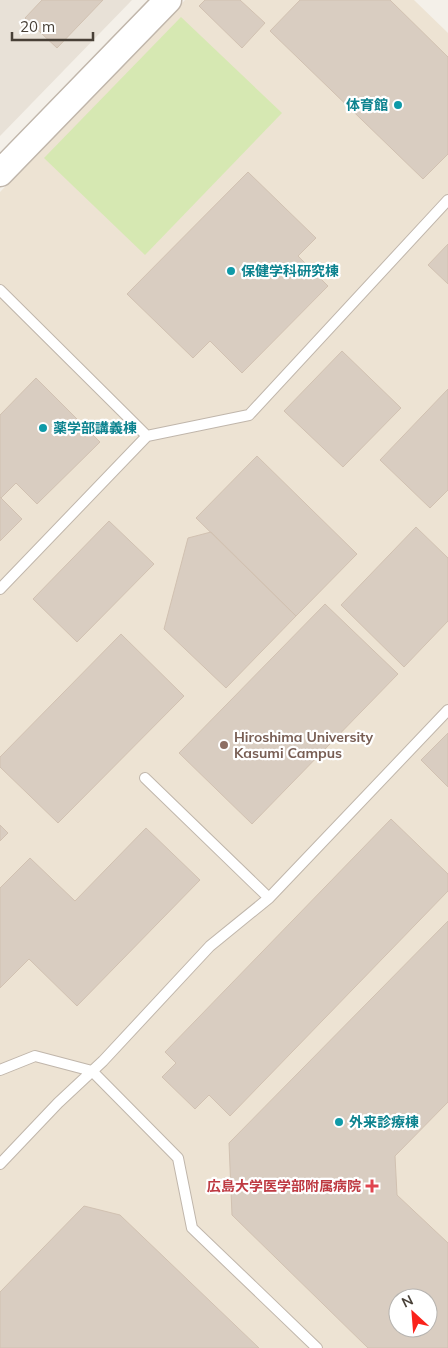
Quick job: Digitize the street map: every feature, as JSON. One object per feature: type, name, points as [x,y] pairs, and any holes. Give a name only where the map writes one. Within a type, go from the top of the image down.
[{"type":"street","points":[[0,173],[168,0]]},
{"type":"lane","points":[[0,588],[147,436],[250,415],[448,200]]},
{"type":"lane","points":[[0,290],[147,436]]},
{"type":"lane","points":[[0,1164],[92,1071],[210,946],[269,898],[448,710]]},
{"type":"lane","points":[[145,778],[269,898]]},
{"type":"lane","points":[[0,1070],[35,1056],[92,1071],[178,1158],[192,1228],[317,1348]]},
{"type":"shaded area","points":[[0,0],[132,0],[0,136]]},
{"type":"shaded area","name":"Hiroshima University Kasumi Campus","points":[[185,0],[414,0],[448,33],[448,1348],[0,1348],[0,192]]},
{"type":"green space","points":[[181,17],[282,113],[145,255],[44,158]]},
{"type":"building","points":[[42,0],[103,0],[57,48],[25,18]]},
{"type":"building","points":[[205,0],[240,0],[265,23],[242,48],[199,6]]},
{"type":"building","name":"体育館","points":[[300,0],[390,0],[448,57],[448,154],[423,179],[270,31]]},
{"type":"building","name":"保健学科研究棟","points":[[248,172],[316,238],[298,256],[328,286],[242,373],[210,341],[193,358],[127,294]]},
{"type":"building","points":[[448,244],[448,284],[428,265]]},
{"type":"building","points":[[342,351],[401,408],[343,467],[284,411]]},
{"type":"building","name":"薬学部講義棟","points":[[36,378],[100,442],[37,504],[16,483],[0,497],[0,415]]},
{"type":"building","points":[[448,389],[448,490],[430,508],[380,460]]},
{"type":"building","points":[[257,456],[357,554],[296,616],[196,518]]},
{"type":"building","points":[[0,497],[22,519],[0,541]]},
{"type":"building","points":[[109,521],[154,564],[77,642],[33,599]]},
{"type":"building","points":[[416,527],[448,558],[448,621],[404,667],[341,605]]},
{"type":"building","points":[[211,532],[296,616],[226,688],[164,629],[188,538]]},
{"type":"building","points":[[325,604],[398,674],[252,824],[179,753]]},
{"type":"building","points":[[121,634],[184,696],[58,823],[0,767],[0,757]]},
{"type":"building","points":[[448,733],[448,787],[421,760]]},
{"type":"building","points":[[391,819],[448,874],[448,891],[230,1116],[209,1095],[195,1109],[162,1077],[176,1063],[165,1052]]},
{"type":"building","points":[[0,825],[8,833],[0,841]]},
{"type":"building","points":[[146,828],[200,880],[77,1006],[29,959],[0,988],[0,888],[30,858],[75,901]]},
{"type":"building","name":"外来診療棟","points":[[448,921],[448,1102],[395,1156],[397,1195],[448,1243],[448,1348],[368,1348],[232,1215],[229,1143]]},
{"type":"building","points":[[84,1206],[120,1215],[259,1348],[0,1348],[0,1292]]},
{"type":"place","name":"体育館","points":[[398,105]]},
{"type":"place","name":"保健学科研究棟","points":[[231,271]]},
{"type":"place","name":"薬学部講義棟","points":[[43,428]]},
{"type":"place","name":"Hiroshima University Kasumi Campus","points":[[224,745]]},
{"type":"place","name":"外来診療棟","points":[[339,1122]]},
{"type":"place","name":"広島大学医学部附属病院","points":[[372,1186]]}]
